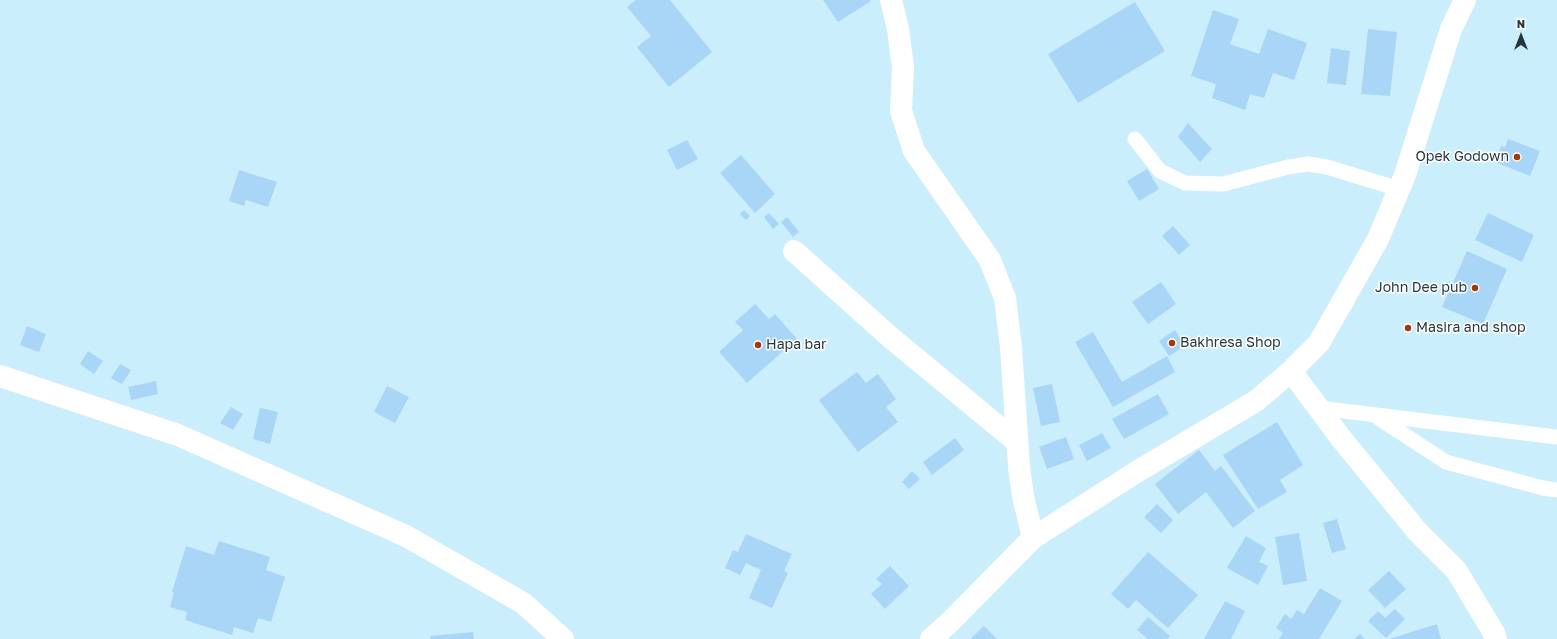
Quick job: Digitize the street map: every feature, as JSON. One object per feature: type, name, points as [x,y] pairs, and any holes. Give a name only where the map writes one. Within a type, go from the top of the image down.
[{"type":"street","points":[[891,0],[898,29],[903,67],[901,111],[914,151],[990,260],[1005,298],[1011,347],[1017,442],[1023,496],[1033,538]]},
{"type":"street","points":[[931,639],[949,624],[1033,538],[1138,471],[1256,401],[1319,343],[1378,239],[1405,175],[1451,29],[1465,0]]},
{"type":"street","points":[[794,251],[890,337],[1017,442]]},
{"type":"street","points":[[1290,371],[1340,437],[1417,531],[1456,570],[1496,639]]},
{"type":"street","points":[[0,376],[178,435],[406,536],[523,602],[563,639]]},
{"type":"lane","points":[[1135,139],[1160,171],[1185,183],[1223,184],[1288,167],[1308,164],[1328,167],[1399,189]]},
{"type":"lane","points":[[1319,408],[1557,437]]},
{"type":"lane","points":[[1373,414],[1446,462],[1543,488],[1557,490]]},
{"type":"building","points":[[636,0],[670,0],[712,52],[669,87],[637,47],[651,36],[627,7]]},
{"type":"building","points":[[823,0],[870,0],[871,1],[838,22]]},
{"type":"building","points":[[1135,2],[1165,51],[1078,103],[1048,54]]},
{"type":"building","points":[[1213,10],[1239,19],[1230,44],[1259,54],[1268,29],[1307,43],[1294,80],[1273,73],[1264,98],[1250,94],[1245,110],[1212,98],[1216,84],[1191,76]]},
{"type":"building","points":[[1368,29],[1397,32],[1390,96],[1361,94]]},
{"type":"building","points":[[1331,48],[1350,51],[1346,85],[1327,83]]},
{"type":"building","points":[[1188,123],[1212,149],[1200,162],[1178,137]]},
{"type":"building","name":"Opek Godown","points":[[1508,139],[1540,151],[1530,176],[1495,162],[1501,146],[1505,147]]},
{"type":"building","points":[[687,140],[698,159],[677,170],[667,150]]},
{"type":"building","points":[[741,155],[775,194],[755,213],[720,173]]},
{"type":"building","points":[[1147,169],[1159,189],[1139,201],[1127,181]]},
{"type":"building","points":[[239,170],[277,182],[268,207],[246,200],[244,206],[229,201]]},
{"type":"building","points":[[744,210],[750,216],[746,220],[740,214]]},
{"type":"building","points":[[769,213],[779,224],[773,229],[764,217]]},
{"type":"building","points":[[1488,213],[1534,235],[1522,262],[1475,240]]},
{"type":"building","points":[[787,217],[799,232],[793,237],[781,222]]},
{"type":"building","points":[[1173,226],[1190,245],[1179,255],[1162,236]]},
{"type":"building","name":"John Dee pub","points":[[1467,251],[1507,269],[1483,324],[1442,307]]},
{"type":"building","points":[[1161,282],[1176,304],[1148,324],[1132,302]]},
{"type":"building","name":"Hapa bar","points":[[755,304],[769,319],[775,314],[797,339],[747,383],[719,352],[743,330],[735,322]]},
{"type":"building","points":[[27,326],[46,334],[39,352],[20,345]]},
{"type":"building","name":"Bakhresa Shop","points":[[1175,330],[1185,346],[1169,356],[1159,341]]},
{"type":"building","points":[[1093,332],[1122,382],[1167,356],[1175,372],[1113,407],[1075,342]]},
{"type":"building","points":[[88,351],[103,361],[94,374],[80,364]]},
{"type":"building","points":[[120,364],[131,370],[122,384],[111,378]]},
{"type":"building","points":[[857,372],[866,383],[878,374],[896,399],[886,407],[898,422],[858,452],[819,400]]},
{"type":"building","points":[[156,381],[158,394],[131,400],[128,387]]},
{"type":"building","points":[[1052,384],[1060,422],[1041,426],[1033,388]]},
{"type":"building","points":[[387,386],[409,397],[395,423],[374,412]]},
{"type":"building","points":[[1158,394],[1169,414],[1124,439],[1112,419]]},
{"type":"building","points":[[231,407],[243,414],[233,430],[220,423]]},
{"type":"building","points":[[260,408],[278,412],[270,444],[253,439]]},
{"type":"building","points":[[1277,422],[1303,465],[1280,480],[1287,492],[1258,509],[1223,455]]},
{"type":"building","points":[[1102,433],[1111,448],[1087,461],[1079,445]]},
{"type":"building","points":[[1066,437],[1074,459],[1047,469],[1039,447]]},
{"type":"building","points":[[955,438],[964,450],[932,475],[923,462]]},
{"type":"building","points":[[1199,450],[1215,471],[1221,466],[1255,511],[1233,528],[1206,492],[1178,514],[1155,484]]},
{"type":"building","points":[[912,471],[920,479],[909,489],[902,482]]},
{"type":"building","points":[[1157,504],[1173,520],[1161,533],[1144,517]]},
{"type":"building","points":[[1337,519],[1346,549],[1332,553],[1323,523]]},
{"type":"building","points":[[1299,533],[1307,581],[1283,585],[1275,537]]},
{"type":"building","points":[[746,534],[792,554],[784,571],[788,573],[772,608],[749,598],[761,570],[746,563],[740,575],[725,568],[733,550],[738,552]]},
{"type":"building","points":[[1246,536],[1266,548],[1259,562],[1268,566],[1258,585],[1227,568]]},
{"type":"building","points":[[219,541],[270,557],[266,570],[285,577],[271,622],[258,618],[253,633],[234,627],[232,635],[185,620],[187,612],[170,607],[174,592],[172,592],[186,546],[214,555]]},
{"type":"building","points":[[1148,552],[1198,595],[1168,628],[1136,600],[1128,609],[1111,594]]},
{"type":"building","points":[[890,566],[909,586],[885,609],[871,594],[882,584],[876,579]]},
{"type":"building","points":[[1389,571],[1406,589],[1385,608],[1368,590]]},
{"type":"building","points":[[1320,588],[1342,601],[1319,639],[1279,639],[1283,633],[1276,628],[1285,614],[1291,619],[1297,610],[1304,614]]},
{"type":"building","points":[[1225,601],[1245,611],[1231,639],[1204,639]]},
{"type":"building","points":[[1395,609],[1405,619],[1386,638],[1368,621],[1378,611],[1385,618]]},
{"type":"building","points":[[1148,617],[1170,636],[1168,639],[1148,639],[1137,630]]},
{"type":"building","points":[[1437,624],[1441,639],[1389,639]]},
{"type":"building","points":[[984,626],[997,639],[970,639]]},
{"type":"building","points":[[473,632],[474,639],[431,639],[430,636]]},
{"type":"building","points":[[1360,634],[1365,639],[1354,639]]},
{"type":"place","name":"Opek Godown","points":[[1517,157]]},
{"type":"place","name":"John Dee pub","points":[[1475,288]]},
{"type":"place","name":"Masira and shop","points":[[1408,328]]},
{"type":"place","name":"Bakhresa Shop","points":[[1172,343]]},
{"type":"place","name":"Hapa bar","points":[[758,345]]}]
